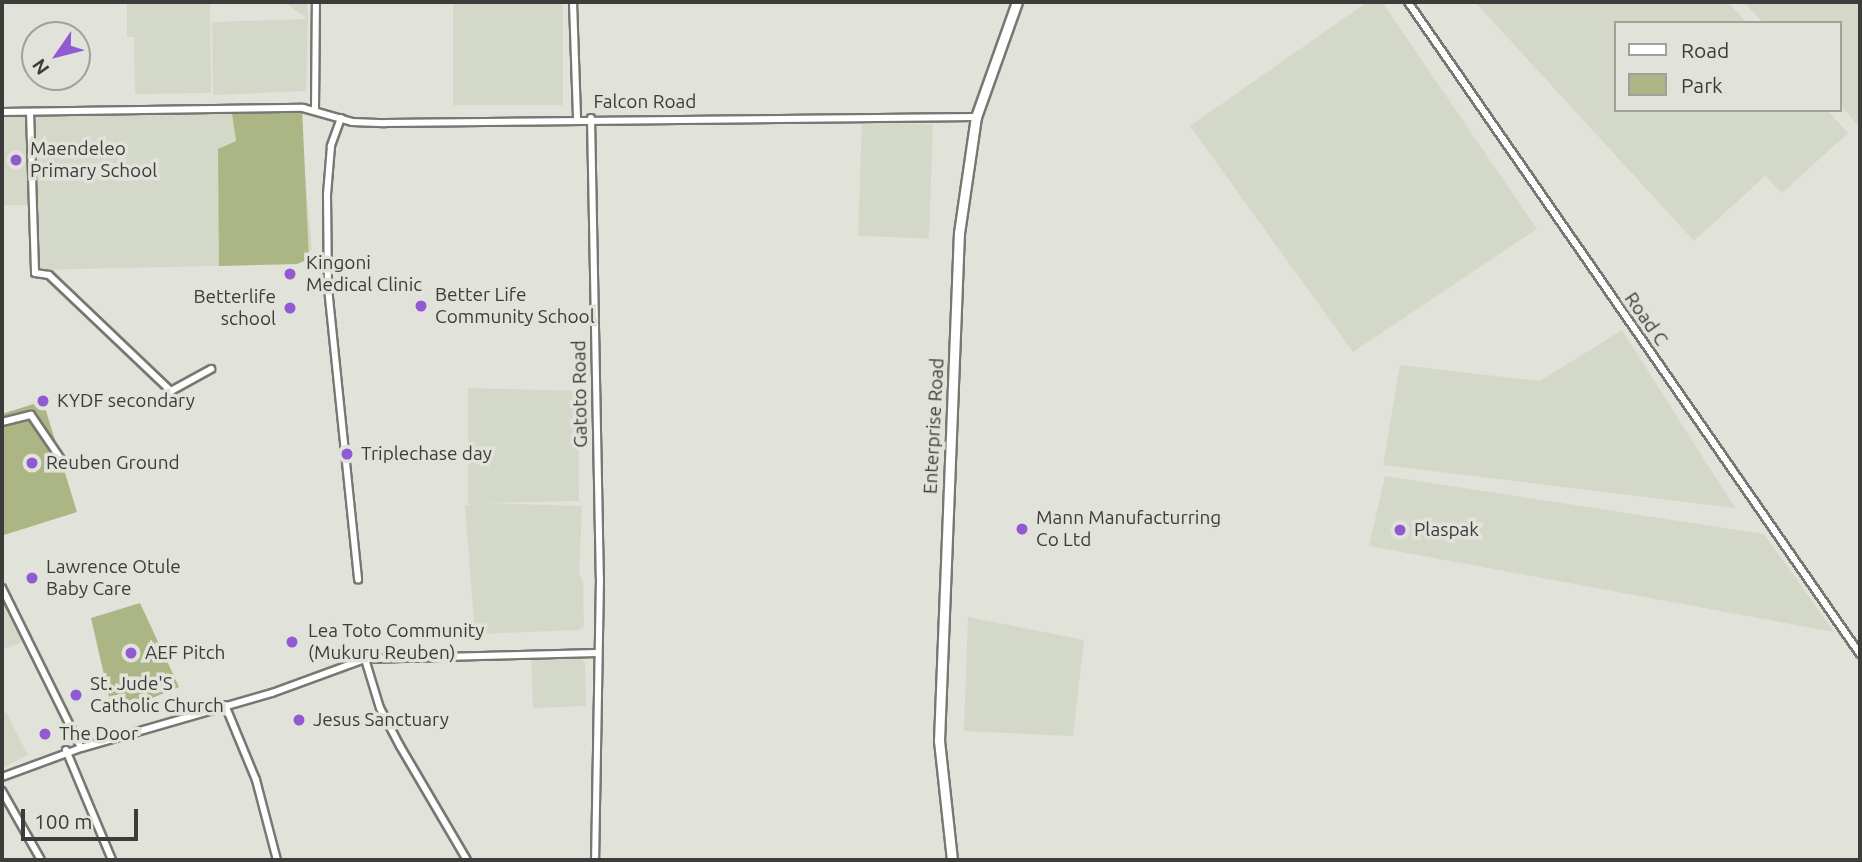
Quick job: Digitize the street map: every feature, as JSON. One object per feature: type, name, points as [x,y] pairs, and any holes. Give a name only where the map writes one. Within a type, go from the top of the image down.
[{"type":"main road","name":"Enterprise Road","points":[[952,860],[940,734],[959,233],[976,117],[1017,2]]},
{"type":"street","points":[[315,110],[316,2]]},
{"type":"street","points":[[573,2],[578,118]]},
{"type":"street","name":"Road C","points":[[1408,2],[1860,654]]},
{"type":"street","name":"Falcon Road","points":[[2,112],[315,110],[341,118],[385,123],[578,118],[976,117]]},
{"type":"street","points":[[30,112],[35,273],[49,275],[171,391],[211,369]]},
{"type":"street","points":[[341,118],[331,146],[327,195],[328,288],[358,579]]},
{"type":"street","name":"Gatoto Road","points":[[591,118],[600,578],[595,860]]},
{"type":"street","points":[[2,422],[31,415],[65,465]]},
{"type":"street","points":[[3,592],[80,748]]},
{"type":"street","points":[[2,777],[66,750],[225,705],[365,659],[597,653]]},
{"type":"street","points":[[365,659],[395,737],[463,859]]},
{"type":"street","points":[[225,705],[257,780],[277,860]]},
{"type":"street","points":[[66,750],[112,860]]},
{"type":"street","points":[[2,791],[41,860]]},
{"type":"shaded area","points":[[127,2],[210,2],[211,93],[135,94],[134,37],[127,37]]},
{"type":"shaded area","points":[[285,2],[307,2],[308,19],[306,91],[213,95],[212,22],[307,19]]},
{"type":"shaded area","points":[[453,2],[563,2],[563,105],[453,105]]},
{"type":"shaded area","points":[[1367,2],[1382,2],[1537,229],[1353,352],[1190,126]]},
{"type":"shaded area","points":[[1475,2],[1728,2],[1745,21],[1614,21],[1614,112],[1829,112],[1848,133],[1782,193],[1765,176],[1694,241]]},
{"type":"shaded area","points":[[1744,2],[1860,2],[1860,127],[1841,106],[1841,21],[1761,21]]},
{"type":"shaded area","points":[[299,112],[312,249],[297,264],[33,270],[30,115]]},
{"type":"shaded area","name":"Maendeleo Primary School","points":[[2,115],[29,115],[31,205],[4,205]]},
{"type":"shaded area","points":[[862,122],[933,124],[929,238],[858,236]]},
{"type":"shaded area","points":[[1622,330],[1735,508],[1383,465],[1400,365],[1540,381]]},
{"type":"shaded area","points":[[468,388],[578,391],[579,501],[485,503],[582,506],[579,575],[583,580],[584,626],[579,630],[475,634],[465,506],[473,504],[468,503]]},
{"type":"shaded area","points":[[1385,476],[1764,534],[1834,632],[1369,546]]},
{"type":"shaded area","points":[[2,598],[25,641],[2,650]]},
{"type":"shaded area","points":[[968,617],[1084,640],[1073,736],[964,731]]},
{"type":"shaded area","points":[[577,654],[585,663],[586,706],[533,708],[531,655]]},
{"type":"shaded area","points":[[6,712],[28,755],[2,768],[2,714]]},
{"type":"green space","points":[[302,108],[309,259],[297,264],[219,266],[218,149],[236,141],[232,113]]},
{"type":"green space","name":"Reuben Ground","points":[[43,401],[77,512],[4,535],[2,414]]},
{"type":"green space","name":"AEF Pitch","points":[[140,603],[179,687],[113,714],[91,618]]},
{"type":"place","name":"Maendeleo Primary School","points":[[16,160]]},
{"type":"place","name":"Kingoni Medical Clinic","points":[[290,274]]},
{"type":"place","name":"Better Life Community School","points":[[421,306]]},
{"type":"place","name":"Betterlife school","points":[[290,308]]},
{"type":"place","name":"KYDF secondary","points":[[43,401]]},
{"type":"place","name":"Triplechase day","points":[[347,454]]},
{"type":"place","name":"Reuben Ground","points":[[32,463]]},
{"type":"place","name":"Mann Manufacturring Co Ltd","points":[[1022,529]]},
{"type":"place","name":"Plaspak","points":[[1400,530]]},
{"type":"place","name":"Lawrence Otule Baby Care","points":[[32,578]]},
{"type":"place","name":"Lea Toto Community (Mukuru Reuben)","points":[[292,642]]},
{"type":"place","name":"AEF Pitch","points":[[131,653]]},
{"type":"place","name":"St. Jude'S Catholic Church","points":[[76,695]]},
{"type":"place","name":"Jesus Sanctuary","points":[[299,720]]},
{"type":"place","name":"The Door","points":[[45,734]]}]
